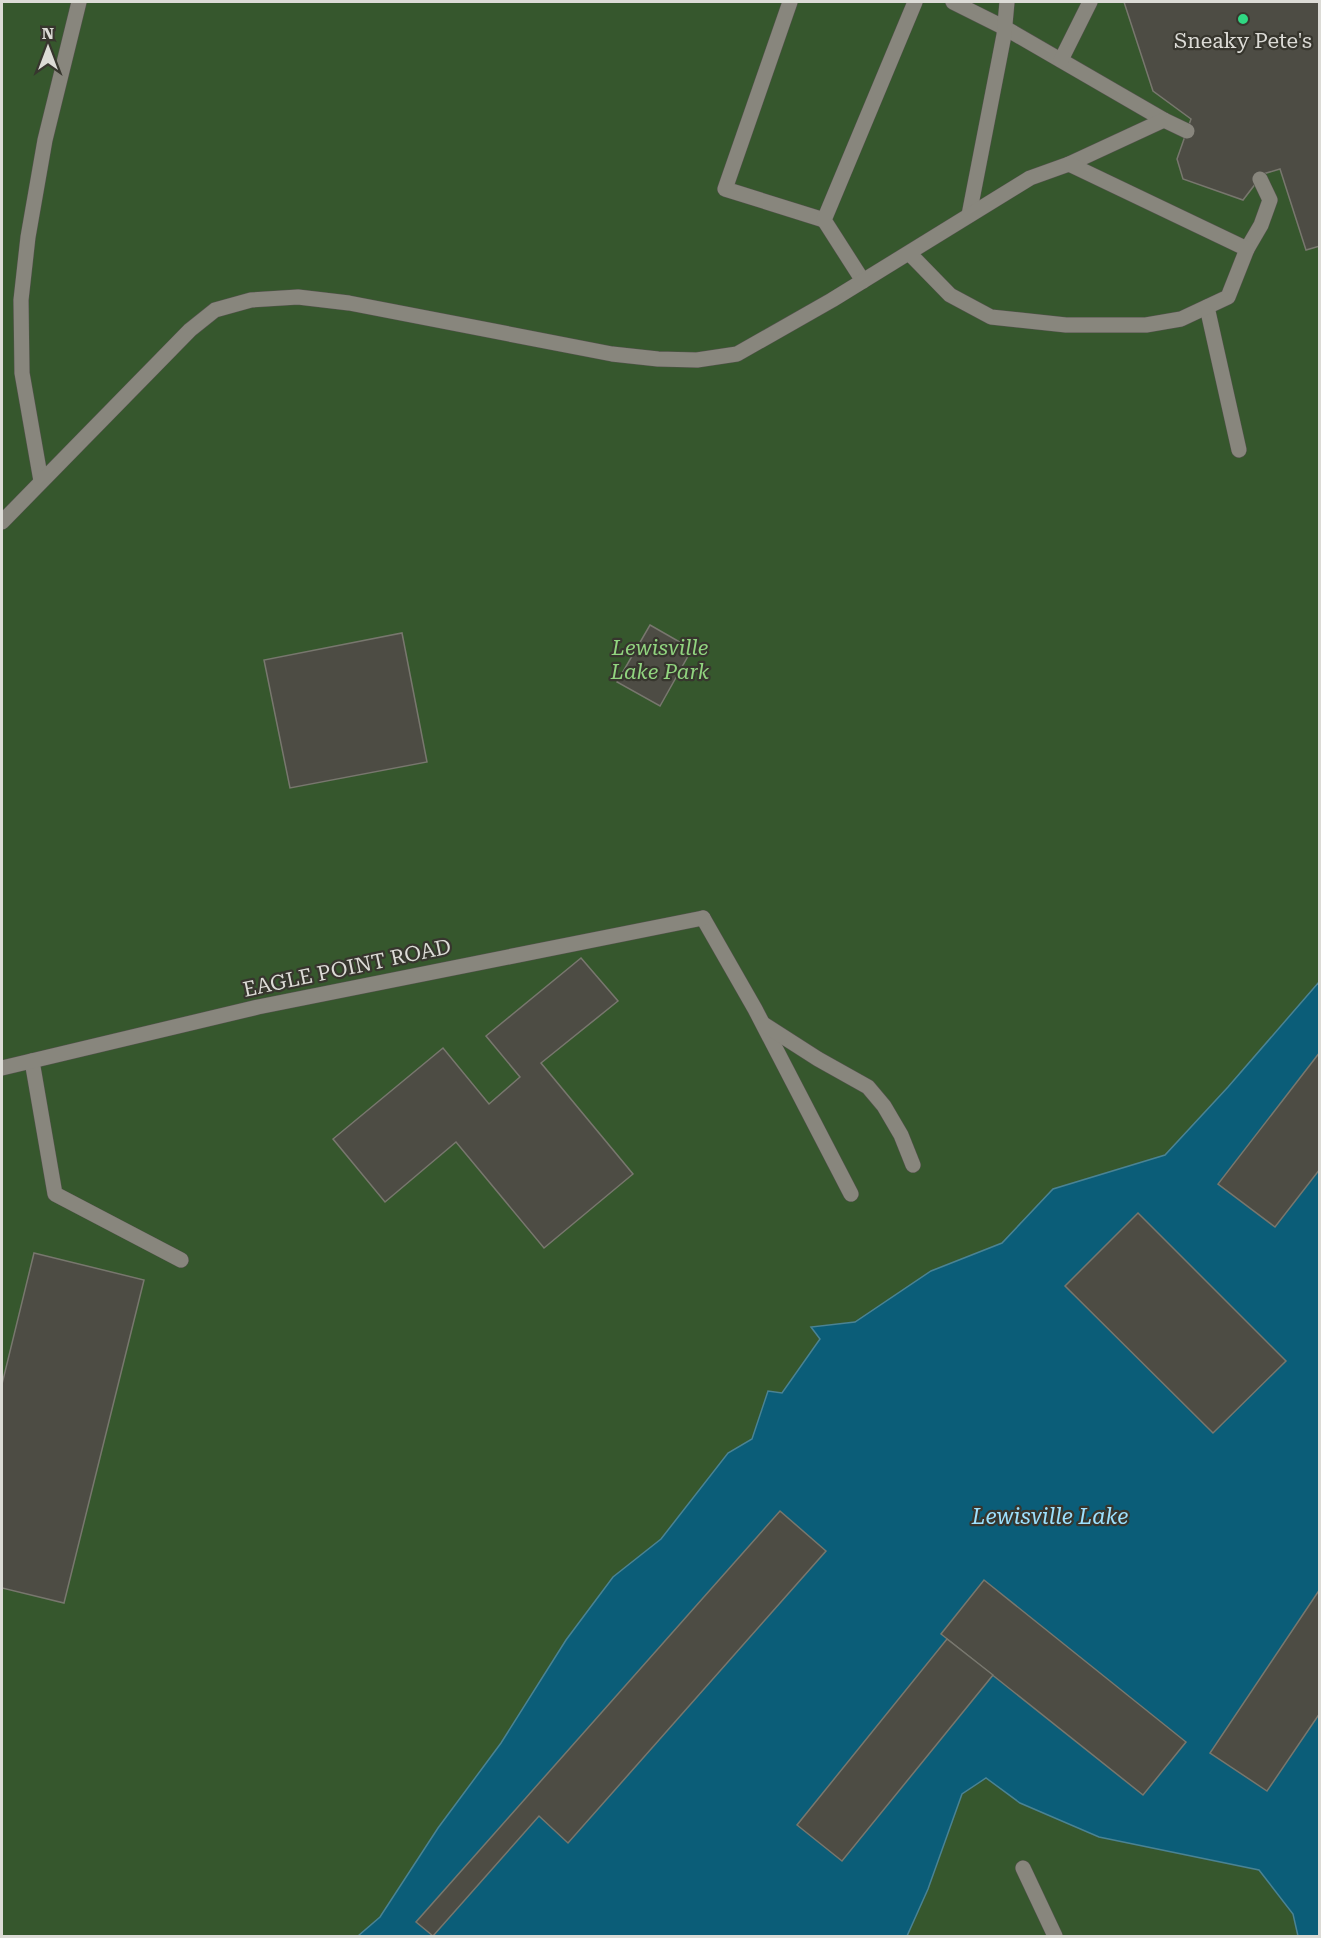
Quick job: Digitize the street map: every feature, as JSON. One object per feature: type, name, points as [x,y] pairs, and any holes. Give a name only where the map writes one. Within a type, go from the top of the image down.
[{"type":"street","points":[[41,481],[22,373],[21,300],[28,237],[45,140],[79,2]]},
{"type":"street","points":[[790,2],[725,189],[824,220],[864,281]]},
{"type":"street","points":[[824,220],[915,2]]},
{"type":"street","points":[[953,2],[1005,28],[1187,131]]},
{"type":"street","points":[[969,215],[1005,28],[1007,2]]},
{"type":"street","points":[[1060,60],[1090,2]]},
{"type":"street","points":[[2,522],[190,330],[215,310],[251,300],[298,297],[349,303],[612,354],[698,360],[737,354],[864,281],[1030,178],[1069,164],[1164,120]]},
{"type":"street","points":[[1069,164],[1246,249]]},
{"type":"street","points":[[909,253],[950,295],[991,317],[1066,325],[1146,325],[1181,319],[1228,297],[1246,249],[1261,225],[1270,200],[1260,179]]},
{"type":"street","points":[[1207,307],[1239,450]]},
{"type":"street","name":"EAGLE POINT ROAD","points":[[2,1068],[269,1005],[703,918],[763,1024]]},
{"type":"street","points":[[763,1024],[868,1087],[884,1106],[901,1136],[913,1166]]},
{"type":"street","points":[[763,1024],[851,1194]]},
{"type":"street","points":[[32,1060],[55,1194],[182,1260]]},
{"type":"street","points":[[1023,1868],[1055,1936]]},
{"type":"green space","name":"Lewisville Lake Park","points":[[2,2],[1319,2],[1319,982],[1228,1087],[1165,1155],[1053,1189],[1002,1243],[931,1271],[855,1322],[811,1327],[820,1339],[782,1393],[768,1392],[752,1439],[728,1453],[661,1539],[613,1577],[566,1640],[501,1743],[438,1828],[380,1918],[358,1936],[2,1936]]},
{"type":"green space","points":[[986,1778],[1020,1803],[1099,1837],[1259,1870],[1293,1914],[1298,1936],[907,1936],[928,1889],[962,1794]]},
{"type":"water","name":"Lewisville Lake","points":[[1319,982],[1319,1936],[1298,1936],[1293,1914],[1259,1870],[1099,1837],[1020,1803],[986,1778],[962,1794],[928,1889],[907,1936],[358,1936],[380,1917],[438,1828],[501,1743],[566,1640],[613,1577],[661,1539],[728,1453],[752,1439],[768,1391],[782,1393],[820,1339],[811,1327],[855,1322],[931,1271],[1002,1243],[1053,1189],[1165,1155],[1228,1087]]},
{"type":"building","points":[[1124,2],[1320,2],[1320,246],[1306,250],[1280,169],[1263,174],[1243,200],[1183,179],[1177,159],[1191,119],[1153,91]]},
{"type":"building","points":[[650,625],[692,649],[660,706],[617,682]]},
{"type":"building","points":[[402,633],[427,762],[290,788],[264,660]]},
{"type":"building","points":[[581,958],[618,1001],[541,1063],[633,1174],[544,1248],[456,1142],[385,1202],[333,1139],[443,1048],[489,1104],[520,1077],[486,1036]]},
{"type":"building","points":[[1320,1052],[1320,1169],[1275,1227],[1218,1184]]},
{"type":"building","points":[[1138,1213],[1286,1361],[1213,1433],[1065,1286]]},
{"type":"building","points":[[34,1253],[144,1280],[64,1603],[2,1588],[2,1384]]},
{"type":"building","points":[[780,1511],[826,1551],[568,1843],[539,1816],[433,1936],[416,1922]]},
{"type":"building","points":[[984,1580],[1186,1742],[1143,1795],[941,1634]]},
{"type":"building","points":[[1320,1589],[1320,1713],[1267,1791],[1210,1753]]},
{"type":"building","points":[[947,1639],[993,1675],[842,1861],[797,1825]]},
{"type":"place","name":"Sneaky Pete's","points":[[1243,19]]}]
